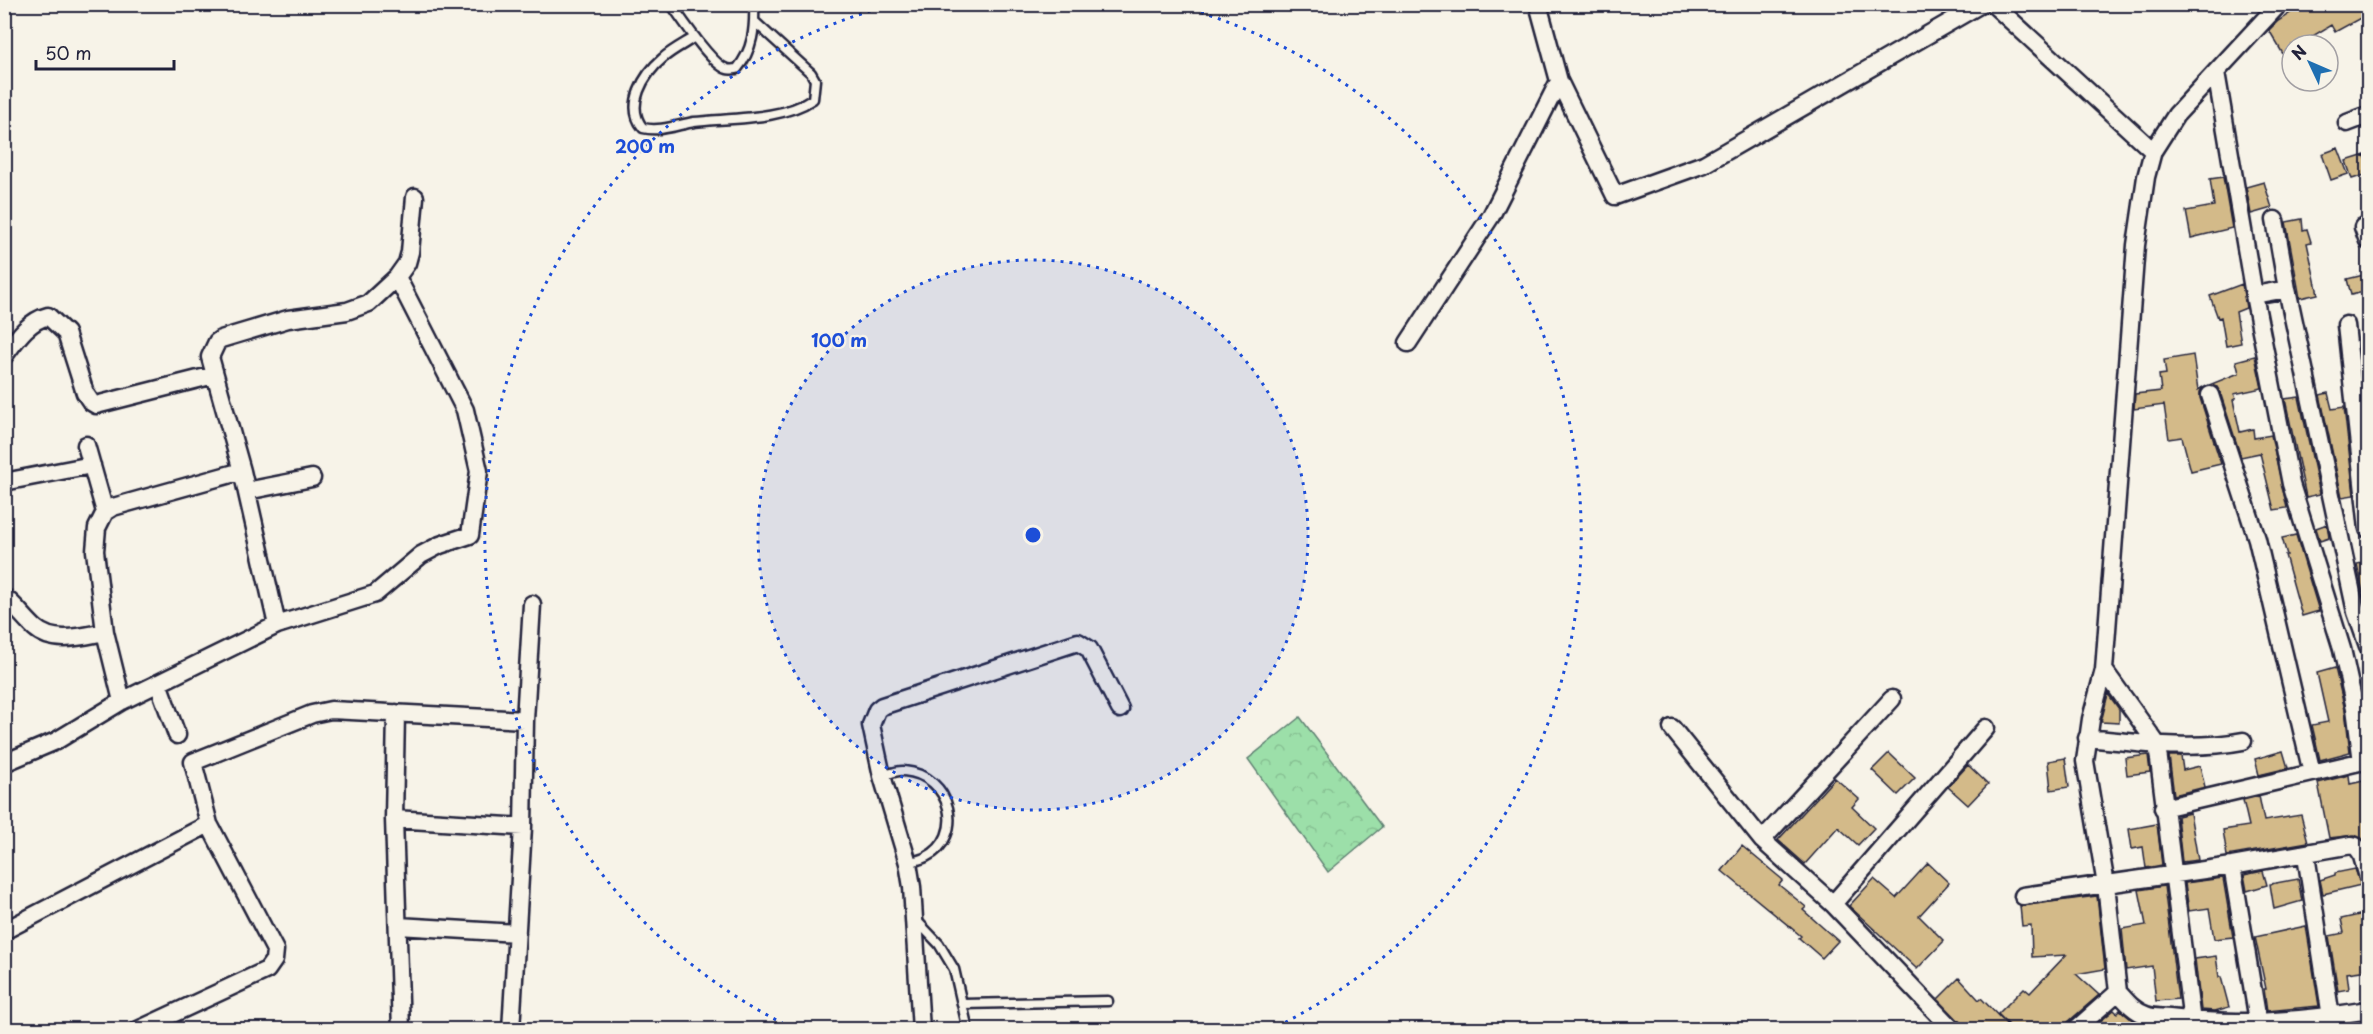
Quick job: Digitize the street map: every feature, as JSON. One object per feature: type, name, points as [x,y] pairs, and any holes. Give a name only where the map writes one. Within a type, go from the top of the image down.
[{"type":"street","points":[[1539,4],[1559,81],[1615,196],[1704,164],[1981,4]]},
{"type":"street","points":[[1993,4],[2152,152]]},
{"type":"street","points":[[2278,4],[2176,115],[2152,152],[2136,245],[2104,670],[2085,761],[2106,885],[2118,993],[2131,1008],[2148,1016],[2192,1022],[2332,1023],[2368,1010]]},
{"type":"street","points":[[2163,808],[2365,761],[2342,649],[2291,484],[2254,295],[2216,72]]},
{"type":"street","points":[[1408,343],[1491,216],[1559,81]]},
{"type":"street","points":[[2348,123],[2368,115]]},
{"type":"street","points":[[278,625],[242,471],[210,357],[217,342],[221,339],[288,319],[358,309],[369,303],[397,277],[407,262],[415,197]]},
{"type":"street","points":[[2275,220],[2287,289],[2356,612],[2368,646]]},
{"type":"street","points":[[4,763],[56,741],[122,701],[278,625],[375,594],[421,555],[440,545],[470,535],[479,471],[465,410],[397,277]]},
{"type":"street","points":[[2254,295],[2287,289]]},
{"type":"street","points":[[4,356],[34,321],[48,316],[66,333],[85,393],[96,405],[214,375]]},
{"type":"street","points":[[2346,325],[2368,530]]},
{"type":"street","points":[[2210,395],[2256,538],[2312,773]]},
{"type":"street","points":[[86,445],[105,512]]},
{"type":"street","points":[[4,482],[92,465]]},
{"type":"street","points":[[122,701],[105,632],[94,537],[105,512],[113,507],[242,471]]},
{"type":"street","points":[[247,491],[312,478]]},
{"type":"street","points":[[4,597],[37,630],[52,638],[105,632]]},
{"type":"street","points":[[511,1029],[523,826],[525,720],[532,604]]},
{"type":"street","points":[[921,1029],[908,863],[882,776],[871,725],[877,710],[882,706],[1078,642],[1089,649],[1120,709]]},
{"type":"street","points":[[2104,670],[2157,744],[2163,808],[2192,1022]]},
{"type":"street","points":[[158,683],[177,735]]},
{"type":"street","points":[[1762,840],[1892,699]]},
{"type":"street","points":[[138,1029],[267,970],[274,960],[275,950],[209,824],[193,762],[312,714],[347,710],[525,720]]},
{"type":"street","points":[[396,713],[394,819],[401,1029]]},
{"type":"street","points":[[1672,728],[1762,840],[1833,904],[1953,1029]]},
{"type":"street","points":[[1833,904],[1986,729]]},
{"type":"street","points":[[2088,738],[2157,744],[2221,745],[2243,741]]},
{"type":"street","points":[[394,819],[523,826]]},
{"type":"street","points":[[4,932],[209,824]]},
{"type":"street","points":[[2023,897],[2356,846],[2361,852],[2368,877]]},
{"type":"street","points":[[2306,855],[2332,1023]]},
{"type":"street","points":[[2232,866],[2258,1021]]},
{"type":"street","points":[[398,926],[517,933]]},
{"type":"street","points":[[2079,1028],[2118,993]]},
{"type":"lane","points":[[671,4],[695,37],[720,65],[729,70],[737,69],[742,63],[754,38],[754,4]]},
{"type":"lane","points":[[695,37],[657,64],[637,94],[634,107],[637,121],[643,128],[652,130],[757,116],[804,106],[813,99],[815,80],[811,74],[755,22]]},
{"type":"lane","points":[[882,776],[901,771],[921,774],[938,786],[948,803],[949,824],[942,843],[927,857],[908,863]]},
{"type":"lane","points":[[914,917],[939,944],[954,969],[968,1029]]},
{"type":"lane","points":[[963,1004],[1108,1001]]},
{"type":"green space","points":[[1300,717],[1382,827],[1328,872],[1248,759]]},
{"type":"building","points":[[2304,4],[2360,4],[2366,15],[2335,32],[2331,25],[2318,33],[2280,33],[2280,49],[2269,30],[2278,21]]},
{"type":"building","points":[[2338,148],[2348,174],[2331,180],[2322,154]]},
{"type":"building","points":[[2365,155],[2368,174],[2352,179],[2346,161]]},
{"type":"building","points":[[2223,177],[2232,228],[2191,238],[2186,211],[2214,206],[2210,179]]},
{"type":"building","points":[[2264,182],[2272,208],[2251,214],[2246,187]]},
{"type":"building","points":[[2302,219],[2303,230],[2307,229],[2311,242],[2307,243],[2318,294],[2300,298],[2286,222]]},
{"type":"building","points":[[2368,274],[2368,291],[2351,295],[2347,279]]},
{"type":"building","points":[[2242,284],[2246,308],[2236,312],[2241,343],[2226,346],[2221,317],[2218,318],[2210,296]]},
{"type":"building","points":[[2193,355],[2198,390],[2203,387],[2200,398],[2221,464],[2191,471],[2182,437],[2169,439],[2164,405],[2134,409],[2135,394],[2161,391],[2159,375],[2166,374],[2164,360]]},
{"type":"building","points":[[2255,356],[2262,388],[2234,394],[2236,398],[2233,400],[2240,432],[2253,429],[2254,438],[2271,435],[2287,508],[2274,510],[2260,453],[2241,457],[2220,392],[2217,387],[2209,385],[2239,373],[2236,361]]},
{"type":"building","points":[[2328,393],[2332,409],[2344,407],[2354,495],[2342,497],[2320,395]]},
{"type":"building","points":[[2299,397],[2320,494],[2306,497],[2285,399]]},
{"type":"building","points":[[2327,524],[2329,538],[2320,541],[2316,528]]},
{"type":"building","points":[[2296,535],[2319,611],[2302,616],[2282,538]]},
{"type":"building","points":[[2368,562],[2368,616],[2357,564]]},
{"type":"building","points":[[2335,668],[2345,710],[2350,752],[2320,760],[2312,725],[2328,722],[2317,673]]},
{"type":"building","points":[[2368,683],[2368,730],[2361,684]]},
{"type":"building","points":[[2108,694],[2119,709],[2119,723],[2101,722]]},
{"type":"building","points":[[2283,751],[2288,768],[2259,775],[2255,759]]},
{"type":"building","points":[[1889,753],[1915,778],[1898,795],[1872,770]]},
{"type":"building","points":[[2148,755],[2150,772],[2127,775],[2125,758]]},
{"type":"building","points":[[2169,756],[2181,756],[2183,770],[2200,766],[2205,787],[2174,795]]},
{"type":"building","points":[[2065,758],[2069,787],[2051,790],[2048,761]]},
{"type":"building","points":[[1968,765],[1988,784],[1968,805],[1948,787]]},
{"type":"building","points":[[2349,775],[2350,784],[2368,780],[2368,844],[2355,835],[2329,838],[2318,783]]},
{"type":"building","points":[[1835,778],[1859,799],[1852,807],[1874,828],[1858,845],[1838,827],[1805,864],[1778,840]]},
{"type":"building","points":[[2259,796],[2264,821],[2301,815],[2308,842],[2227,856],[2223,830],[2249,826],[2243,800]]},
{"type":"building","points":[[2190,813],[2198,860],[2182,862],[2177,816]]},
{"type":"building","points":[[2157,824],[2162,865],[2146,868],[2143,847],[2132,849],[2129,829]]},
{"type":"building","points":[[1742,846],[1783,880],[1779,885],[1806,907],[1803,910],[1838,941],[1822,958],[1799,938],[1801,936],[1722,871]]},
{"type":"building","points":[[1928,863],[1949,883],[1919,916],[1944,941],[1917,969],[1849,906],[1874,879],[1896,898]]},
{"type":"building","points":[[2355,869],[2361,885],[2323,894],[2320,880],[2335,875],[2335,873]]},
{"type":"building","points":[[2263,871],[2267,885],[2247,891],[2244,875]]},
{"type":"building","points":[[2223,878],[2233,937],[2214,939],[2209,908],[2189,911],[2185,883]]},
{"type":"building","points":[[2298,879],[2302,901],[2274,909],[2270,884]]},
{"type":"building","points":[[2164,886],[2178,999],[2156,1001],[2152,966],[2126,970],[2122,929],[2146,925],[2139,890]]},
{"type":"building","points":[[2097,896],[2105,969],[2076,974],[2099,995],[2068,1022],[2065,1029],[2013,1029],[1998,1014],[2024,988],[2030,993],[2066,955],[2032,957],[2031,925],[2022,926],[2020,906]]},
{"type":"building","points":[[2368,913],[2368,970],[2347,973],[2349,989],[2338,991],[2329,936],[2344,933],[2341,919]]},
{"type":"building","points":[[2306,926],[2319,1006],[2267,1011],[2264,989],[2266,989],[2255,937]]},
{"type":"building","points":[[2216,956],[2219,977],[2221,977],[2229,1007],[2215,1011],[2201,1010],[2195,959]]},
{"type":"building","points":[[1959,978],[2011,1029],[1963,1029],[1961,1023],[1938,999]]},
{"type":"building","points":[[2114,1010],[2117,1013],[2120,1010],[2143,1029],[2091,1029]]}]
